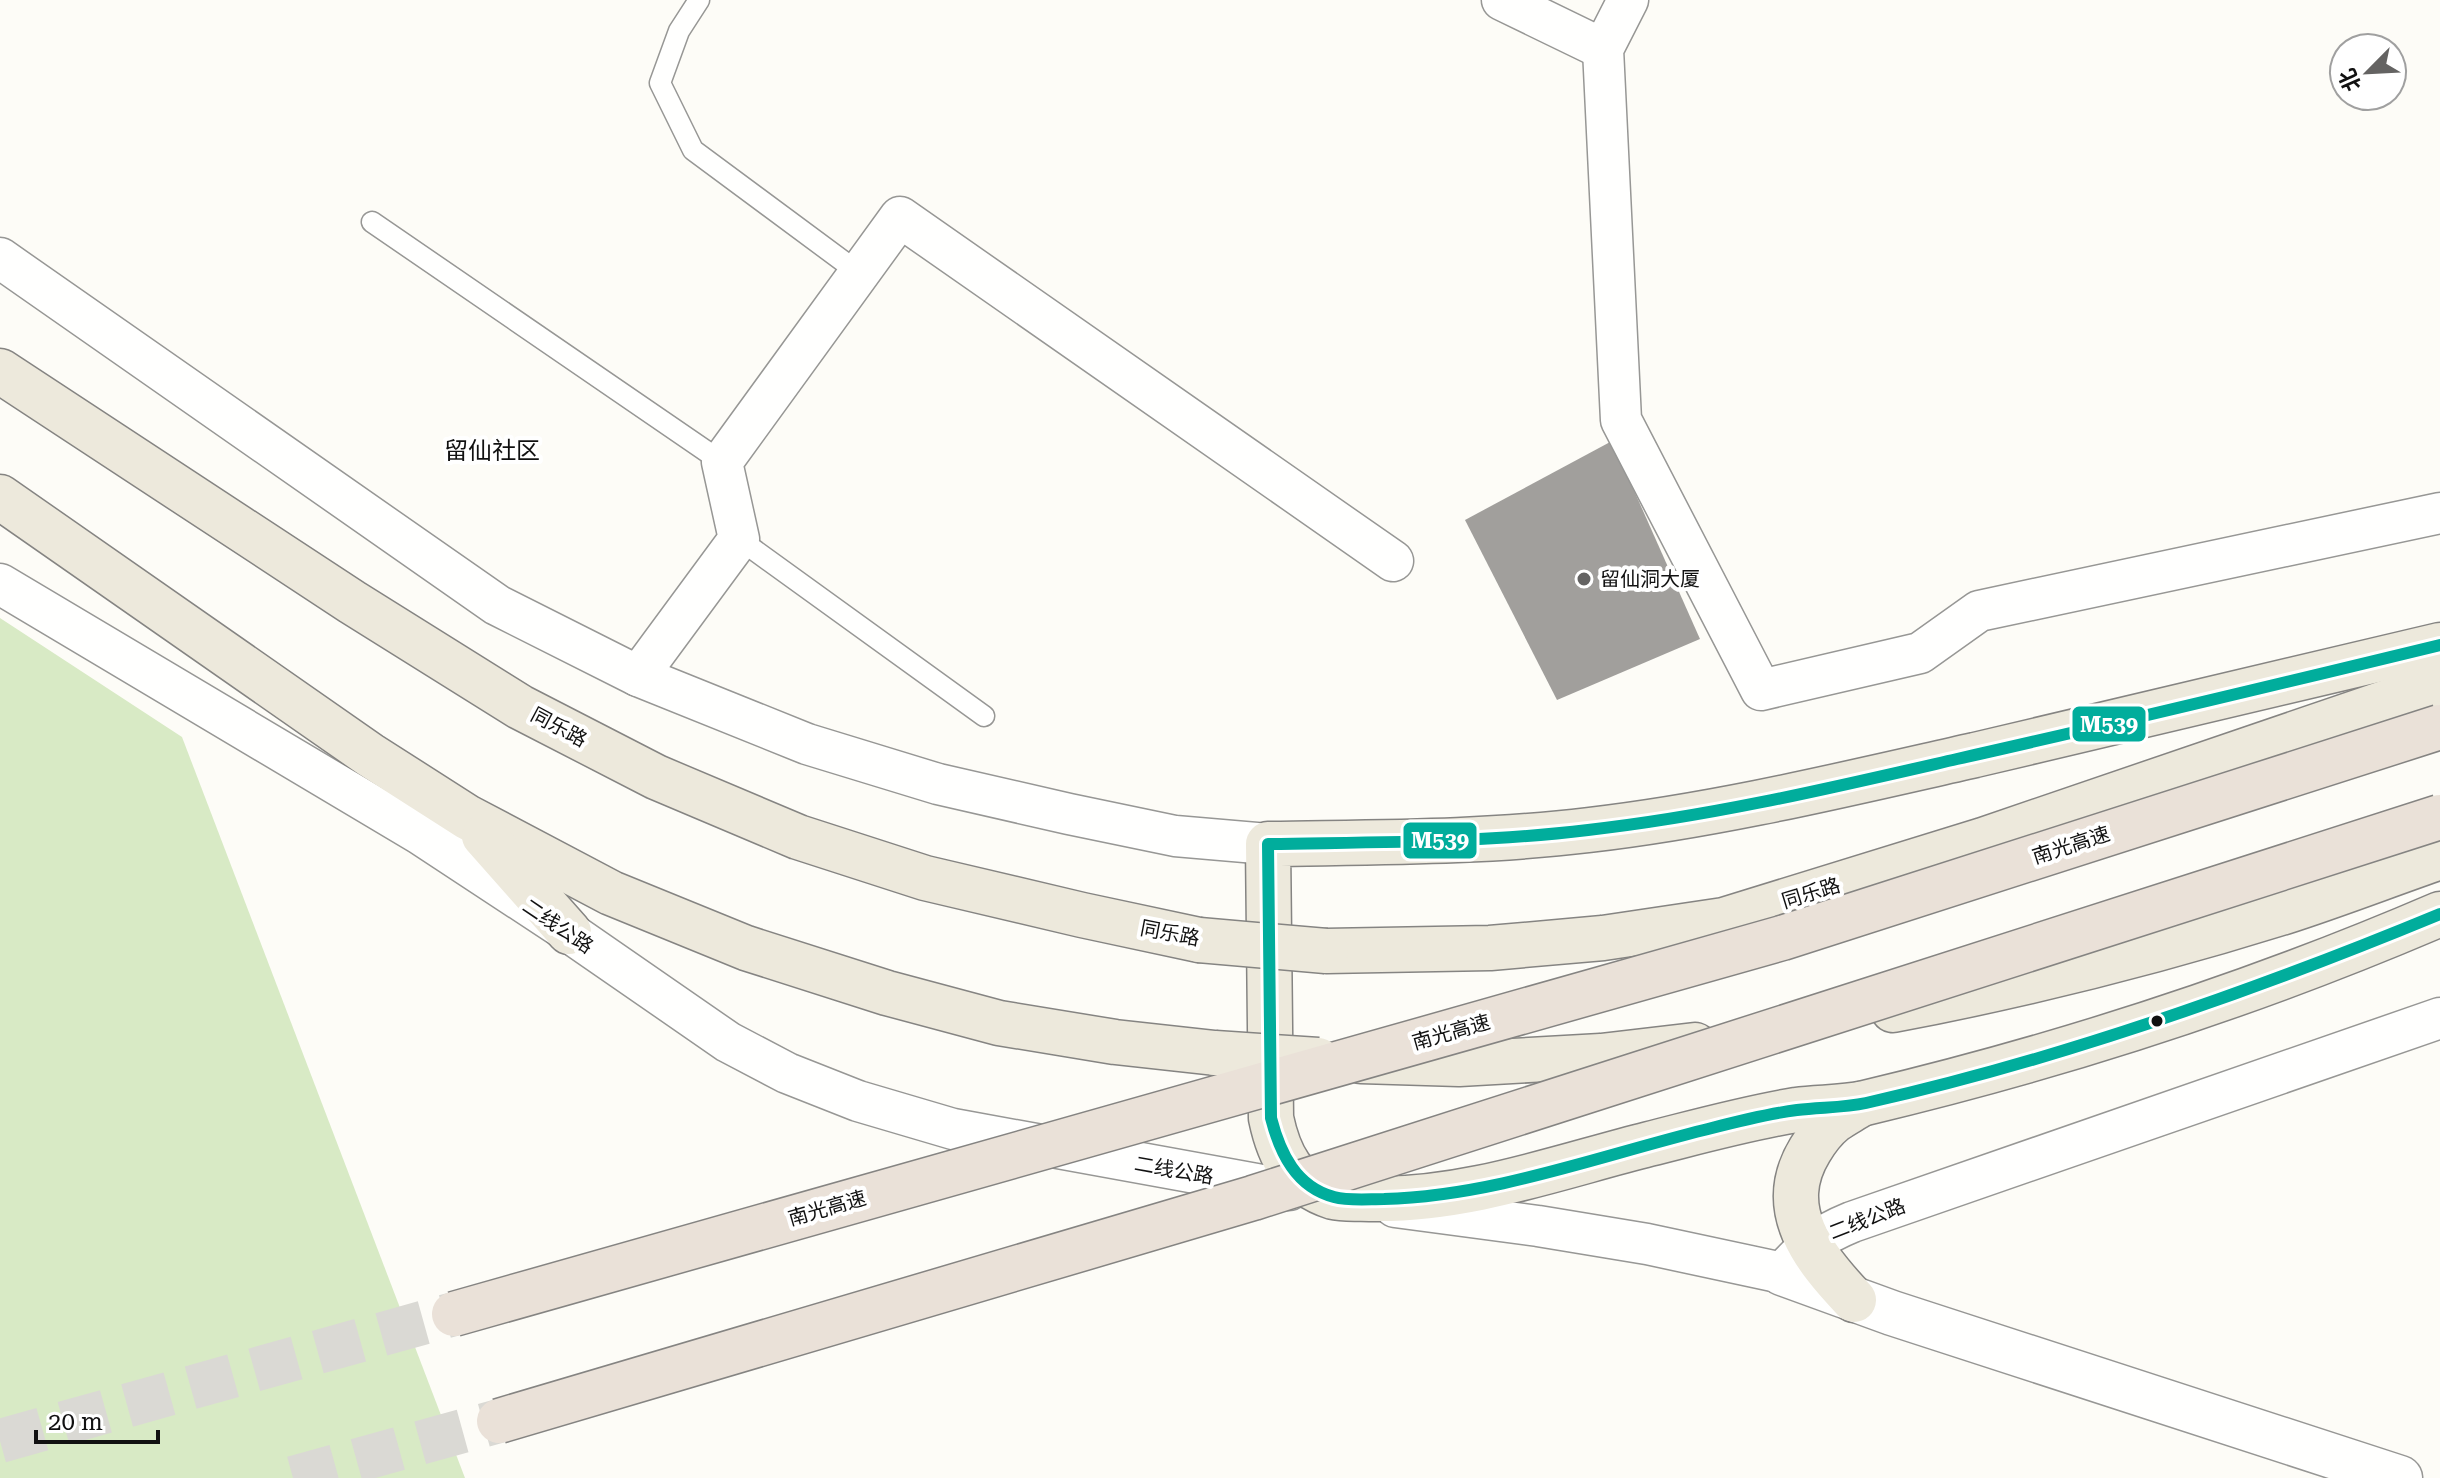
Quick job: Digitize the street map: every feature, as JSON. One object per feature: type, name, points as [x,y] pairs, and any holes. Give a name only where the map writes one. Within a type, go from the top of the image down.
[{"type":"highway","name":"南光高速","points":[[454,1314],[1782,938],[2440,727]]},
{"type":"highway","points":[[499,1421],[1253,1198],[2440,817]]},
{"type":"main road","name":"同乐路","points":[[0,371],[352,602],[520,707],[656,777],[798,837],[925,878],[1199,940],[1326,951],[1490,948],[1603,938],[1724,920],[1983,840],[2440,684]]},
{"type":"main road","points":[[0,497],[370,755],[467,817],[611,893],[746,948],[873,989],[999,1023],[1115,1042],[1318,1060],[1459,1064],[1601,1056],[1728,1041],[1905,1007],[2163,948],[2287,911],[2440,857]]},
{"type":"main road","points":[[2440,645],[2214,701],[1813,793],[1678,818],[1588,831],[1490,840],[1268,844],[1271,1118],[1277,1147],[1292,1171],[1310,1187],[1336,1198],[1427,1197],[1527,1177],[1648,1144],[1797,1110],[1861,1104],[2070,1049],[2286,978],[2440,914]]},
{"type":"main road","points":[[467,817],[569,932]]},
{"type":"main road","points":[[1854,1300],[1832,1276],[1796,1258],[1800,1225],[1796,1203],[1797,1178],[1816,1141],[1832,1122],[1861,1104]]},
{"type":"street","points":[[1502,0],[1603,49]]},
{"type":"street","points":[[1628,0],[1603,49],[1621,420],[1761,690],[1920,653],[1979,611],[2440,513]]},
{"type":"street","points":[[638,676],[739,539],[722,462],[900,217],[1393,561]]},
{"type":"street","points":[[0,258],[497,605],[638,676],[807,744],[938,784],[1175,836],[1268,844]]},
{"type":"street","name":"二线公路","points":[[0,584],[407,826],[569,932],[728,1042],[787,1073],[858,1101],[953,1129],[1139,1164],[1336,1198],[1647,1244],[1796,1258],[1827,1232],[1852,1222],[2440,1018]]},
{"type":"street","points":[[1854,1300],[2400,1478]]},
{"type":"lane","points":[[699,0],[679,31],[660,83],[693,150],[859,273]]},
{"type":"lane","points":[[372,222],[722,462]]},
{"type":"lane","points":[[739,539],[984,716]]},
{"type":"green space","points":[[0,618],[182,737],[465,1478],[0,1478]]},
{"type":"building","name":"留仙洞大厦","points":[[1612,441],[1700,639],[1557,700],[1465,520]]},
{"type":"tunnel","points":[[0,1441],[454,1314]]},
{"type":"tunnel","points":[[293,1478],[499,1421]]},
{"type":"transit line","name":"M539","points":[[2440,645],[1865,780],[1681,817],[1508,837],[1268,844],[1271,1118],[1279,1144],[1292,1167],[1309,1185],[1321,1192],[1359,1200],[1465,1191],[1546,1173],[1750,1118],[1866,1103],[2012,1066],[2228,996],[2440,914]]},
{"type":"place","name":"留仙洞大厦","points":[[1584,579]]},
{"type":"district","name":"留仙社区","points":[[492,451]]}]
